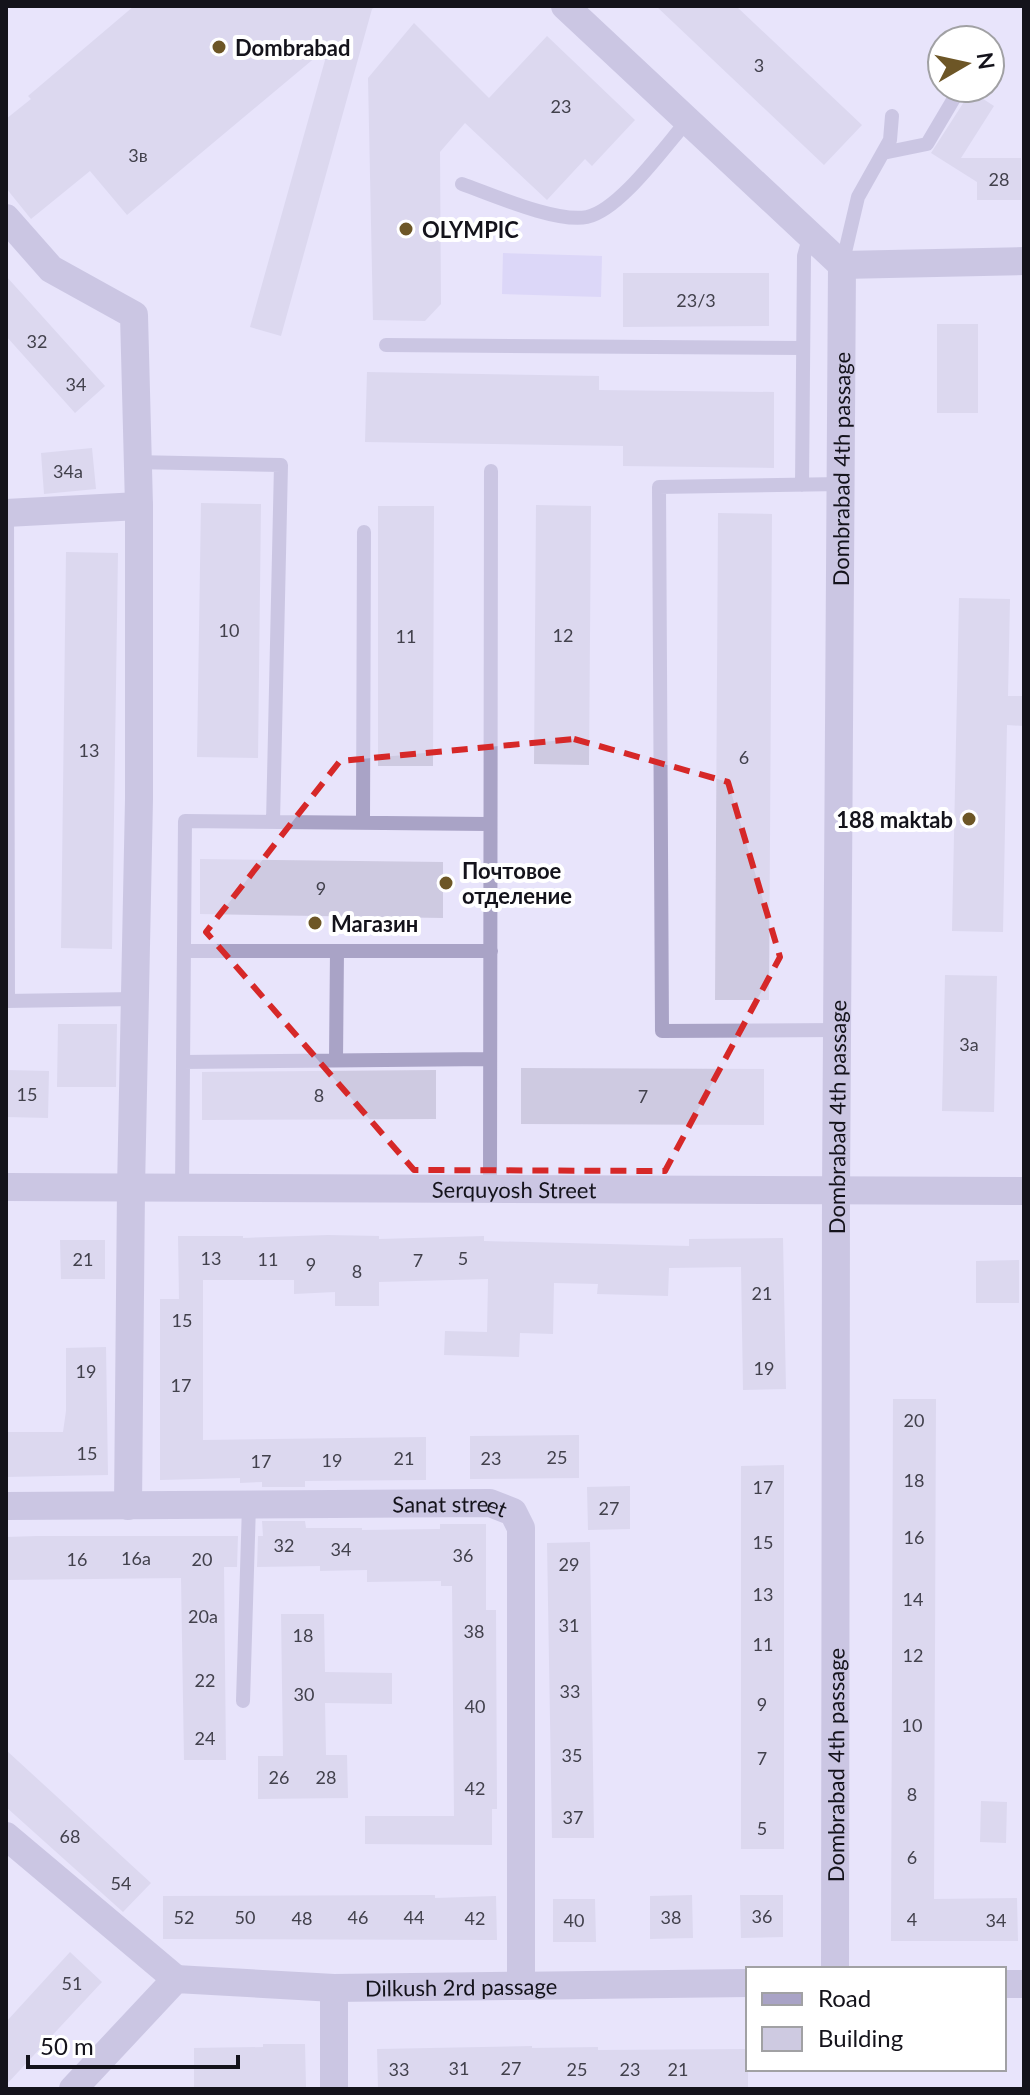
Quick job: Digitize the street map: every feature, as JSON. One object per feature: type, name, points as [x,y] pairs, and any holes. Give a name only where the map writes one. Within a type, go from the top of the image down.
[{"type":"street","points":[[565,6],[842,265],[1024,261]]},
{"type":"street","points":[[6,218],[51,269],[134,315],[139,506],[139,799],[128,1506]]},
{"type":"street","name":"Dombrabad 4th passage","points":[[835,1967],[842,265]]},
{"type":"street","points":[[6,512],[139,506]]},
{"type":"street","name":"Serquyosh Street","points":[[6,1187],[1024,1191]]},
{"type":"street","name":"Sanat street","points":[[6,1506],[490,1503],[513,1512],[521,1528],[521,1986]]},
{"type":"street","points":[[6,1836],[176,1979],[73,2089]]},
{"type":"street","name":"Dilkush 2rd passage","points":[[176,1979],[334,1988],[746,1983]]},
{"type":"street","points":[[334,1988],[334,2089]]},
{"type":"lane","points":[[883,153],[927,144],[951,104]]},
{"type":"lane","points":[[842,265],[858,197],[890,140],[892,116]]},
{"type":"lane","points":[[462,184],[566,218],[585,217],[620,198],[688,120]]},
{"type":"lane","points":[[802,485],[804,256],[810,235]]},
{"type":"lane","points":[[386,345],[803,348]]},
{"type":"lane","points":[[133,462],[281,465],[273,822]]},
{"type":"lane","points":[[490,1190],[488,824],[491,471]]},
{"type":"lane","points":[[838,1030],[662,1031],[659,487],[841,484]]},
{"type":"lane","points":[[6,512],[7,1000],[135,999]]},
{"type":"lane","points":[[363,823],[364,532]]},
{"type":"lane","points":[[182,1190],[185,821],[488,824]]},
{"type":"lane","points":[[184,951],[491,951]]},
{"type":"lane","points":[[336,1060],[337,951]]},
{"type":"lane","points":[[183,1062],[490,1059]]},
{"type":"lane","points":[[243,1701],[249,1505]]},
{"type":"highlighted area","points":[[574,739],[728,782],[780,957],[665,1171],[414,1170],[206,932],[340,761]]},
{"type":"shaded area","points":[[503,253],[602,256],[601,297],[502,294]]},
{"type":"building","points":[[134,6],[377,6],[372,9],[281,336],[250,327],[329,46],[127,215],[90,171],[31,219],[6,188],[6,119],[31,99],[28,96]]},
{"type":"building","points":[[656,6],[736,6],[862,125],[824,165]]},
{"type":"building","points":[[414,23],[489,98],[547,36],[635,120],[592,166],[585,159],[547,200],[465,123],[440,152],[441,304],[425,321],[373,320],[368,78]]},
{"type":"building","points":[[963,104],[991,104],[994,106],[961,158],[1021,158],[1021,200],[977,200],[977,182],[931,153]]},
{"type":"building","points":[[623,273],[769,273],[769,326],[623,327]]},
{"type":"building","points":[[6,276],[105,386],[75,413],[6,336]]},
{"type":"building","points":[[937,324],[978,324],[978,413],[937,413]]},
{"type":"building","points":[[367,372],[599,376],[599,390],[774,392],[774,468],[623,466],[623,446],[365,442]]},
{"type":"building","points":[[92,448],[96,489],[44,494],[41,453]]},
{"type":"building","points":[[201,503],[261,504],[258,758],[197,757]]},
{"type":"building","points":[[536,505],[591,506],[589,765],[534,764]]},
{"type":"building","points":[[378,506],[434,506],[433,766],[378,766]]},
{"type":"building","points":[[718,513],[772,514],[769,1000],[715,1000]]},
{"type":"building","points":[[66,552],[118,553],[112,949],[61,948]]},
{"type":"building","points":[[959,598],[1010,599],[1008,696],[1024,696],[1024,726],[1007,725],[1003,932],[952,931]]},
{"type":"building","points":[[200,859],[443,862],[443,918],[200,914]]},
{"type":"building","points":[[945,975],[997,976],[994,1112],[942,1111]]},
{"type":"building","points":[[58,1024],[117,1024],[116,1087],[57,1087]]},
{"type":"building","points":[[521,1068],[764,1069],[764,1125],[521,1124]]},
{"type":"building","points":[[6,1070],[49,1071],[48,1118],[6,1117]]},
{"type":"building","points":[[436,1070],[436,1119],[202,1120],[202,1072]]},
{"type":"building","points":[[178,1236],[243,1238],[379,1236],[379,1239],[484,1236],[484,1241],[689,1246],[689,1239],[783,1238],[786,1389],[743,1390],[741,1267],[669,1268],[668,1296],[597,1294],[598,1284],[554,1283],[553,1334],[520,1333],[519,1357],[444,1355],[445,1331],[487,1332],[488,1279],[379,1282],[379,1306],[335,1306],[335,1292],[294,1294],[294,1280],[203,1280],[203,1440],[426,1437],[426,1480],[305,1481],[305,1487],[262,1487],[262,1482],[240,1483],[240,1478],[160,1480],[160,1299],[179,1299]]},
{"type":"building","points":[[60,1240],[105,1240],[105,1279],[61,1279]]},
{"type":"building","points":[[1019,1260],[1019,1303],[976,1303],[976,1261]]},
{"type":"building","points":[[106,1347],[108,1475],[6,1477],[6,1432],[63,1432],[66,1348]]},
{"type":"building","points":[[893,1399],[936,1399],[934,1899],[1017,1898],[1018,1941],[891,1941]]},
{"type":"building","points":[[579,1435],[579,1478],[470,1479],[470,1436]]},
{"type":"building","points":[[784,1465],[784,1849],[741,1849],[741,1466]]},
{"type":"building","points":[[630,1486],[630,1529],[588,1530],[587,1487]]},
{"type":"building","points":[[262,1521],[305,1521],[306,1528],[362,1530],[440,1529],[440,1524],[486,1524],[486,1610],[496,1610],[497,1809],[492,1809],[492,1845],[365,1844],[365,1816],[454,1816],[452,1586],[441,1586],[441,1581],[367,1582],[367,1570],[320,1571],[320,1566],[257,1567],[258,1536],[263,1536]]},
{"type":"building","points":[[238,1536],[237,1567],[224,1567],[226,1760],[184,1760],[181,1578],[6,1580],[6,1537]]},
{"type":"building","points":[[590,1542],[594,1838],[552,1838],[547,1543]]},
{"type":"building","points":[[281,1614],[324,1614],[325,1672],[392,1673],[392,1704],[325,1703],[326,1755],[347,1755],[348,1798],[258,1799],[258,1756],[283,1756]]},
{"type":"building","points":[[6,1750],[151,1883],[123,1912],[6,1807]]},
{"type":"building","points":[[981,1801],[1007,1802],[1006,1843],[980,1842]]},
{"type":"building","points":[[435,1895],[435,1898],[496,1896],[497,1940],[163,1939],[163,1896]]},
{"type":"building","points":[[692,1895],[693,1938],[650,1939],[650,1896]]},
{"type":"building","points":[[740,1895],[783,1895],[783,1937],[741,1938]]},
{"type":"building","points":[[553,1899],[595,1899],[596,1942],[553,1942]]},
{"type":"building","points":[[70,1952],[102,1982],[6,2085],[6,2022]]},
{"type":"building","points":[[263,2044],[305,2044],[306,2087],[194,2089],[194,2048],[263,2047]]},
{"type":"building","points":[[532,2046],[598,2047],[598,2050],[746,2049],[748,2089],[378,2089],[377,2049]]},
{"type":"place","name":"Dombrabad","points":[[219,47]]},
{"type":"place","name":"OLYMPIC","points":[[406,229]]},
{"type":"place","name":"188 maktab","points":[[969,819]]},
{"type":"place","name":"Почтовое отделение","points":[[446,883]]},
{"type":"place","name":"Магазин","points":[[315,923]]}]
